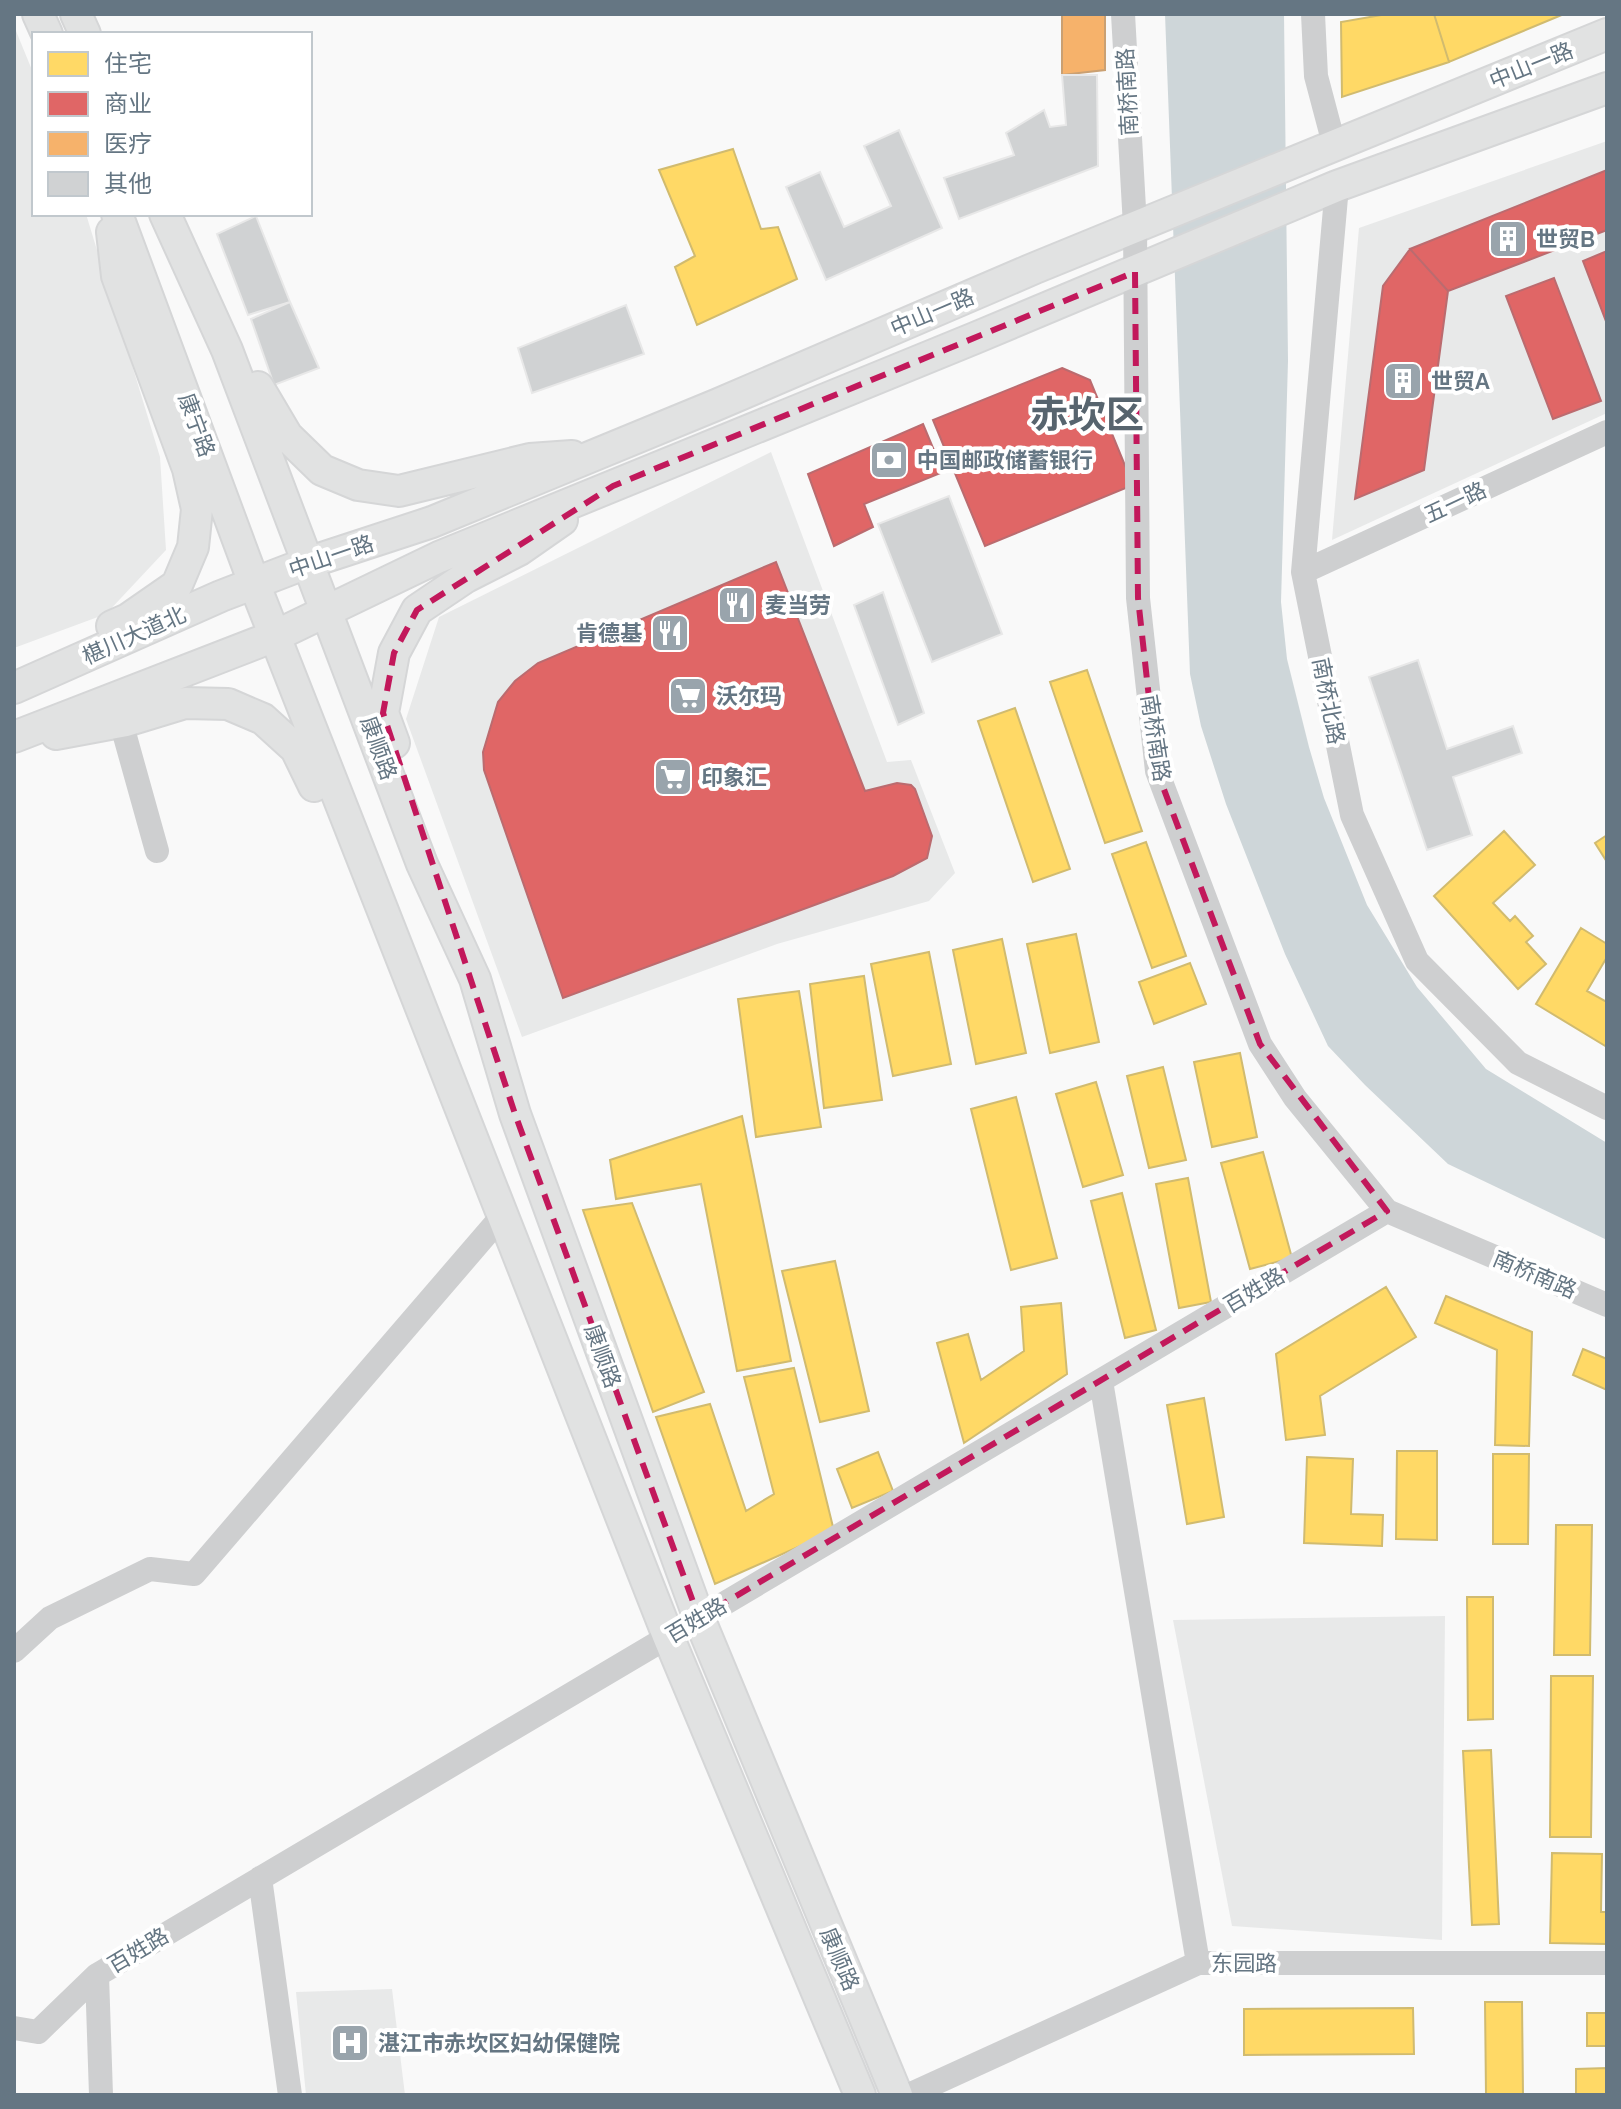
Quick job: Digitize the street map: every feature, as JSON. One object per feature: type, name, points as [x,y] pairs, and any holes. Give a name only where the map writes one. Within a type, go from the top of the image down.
[{"type":"main road","name":"中山一路","points":[[254,583],[432,522],[1135,226],[1607,34]]},
{"type":"main road","name":"中山一路","points":[[275,636],[439,557],[1337,186],[1607,88]]},
{"type":"main road","points":[[14,686],[63,649],[128,619],[177,585],[193,547],[197,509],[188,469],[117,276],[109,216]]},
{"type":"main road","name":"康宁路","points":[[118,216],[275,636]]},
{"type":"main road","points":[[166,216],[227,350],[327,610]]},
{"type":"main road","points":[[178,216],[188,230],[249,372],[287,436],[322,470],[358,485],[399,491],[530,459],[598,454]]},
{"type":"main road","points":[[475,979],[383,713],[394,653],[417,610],[466,577],[519,550],[609,488]]},
{"type":"main road","name":"椹川大道北","points":[[14,686],[254,583]]},
{"type":"main road","name":"康顺路","points":[[327,610],[422,864],[475,979],[515,1114],[699,1618],[897,2095]]},
{"type":"main road","points":[[14,737],[275,636]]},
{"type":"main road","name":"康顺路","points":[[275,636],[668,1636],[860,2095]]},
{"type":"main road","points":[[14,737],[79,731],[185,703],[228,704],[263,719],[296,749],[333,823],[372,887]]},
{"type":"street","name":"南桥南路","points":[[1123,14],[1135,226],[1138,598],[1157,771],[1260,1044],[1295,1098],[1387,1211],[1607,1305]]},
{"type":"street","points":[[1313,14],[1316,76],[1334,144]]},
{"type":"street","name":"南桥北路","points":[[1337,186],[1303,572],[1352,815],[1417,961],[1518,1063],[1607,1108]]},
{"type":"street","name":"五一路","points":[[1303,572],[1607,432]]},
{"type":"street","points":[[121,722],[157,851]]},
{"type":"street","name":"百姓路","points":[[14,2028],[38,2032],[97,1975],[1387,1211]]},
{"type":"street","points":[[14,1651],[50,1618],[150,1569],[194,1574],[502,1216]]},
{"type":"street","points":[[1101,1381],[1198,1963]]},
{"type":"street","points":[[260,1878],[290,2095]]},
{"type":"street","name":"东园路","points":[[909,2095],[1198,1963],[1607,1963]]},
{"type":"street","points":[[97,1975],[101,2095]]},
{"type":"highlighted area","points":[[1135,272],[1138,598],[1157,771],[1260,1044],[1387,1211],[699,1618],[515,1114],[383,713],[394,653],[417,610],[613,486]]},
{"type":"shaded area","points":[[1165,14],[1284,14],[1288,361],[1281,602],[1287,659],[1324,798],[1367,905],[1417,987],[1486,1069],[1607,1143],[1607,1240],[1448,1164],[1328,1046],[1285,954],[1226,804],[1201,726],[1190,674]]},
{"type":"shaded area","points":[[14,26],[32,70],[32,216],[87,216],[160,457],[166,550],[106,614],[14,648]]},
{"type":"shaded area","points":[[1607,141],[1607,413],[1332,540],[1359,228]]},
{"type":"shaded area","name":"印象汇","points":[[771,452],[887,762],[911,760],[955,873],[929,901],[777,944],[522,1037],[406,719],[439,617]]},
{"type":"shaded area","points":[[1445,1616],[1442,1940],[1232,1926],[1173,1620]]},
{"type":"shaded area","name":"湛江市赤坎区妇幼保健院","points":[[392,1989],[405,2095],[306,2095],[296,1992]]},
{"type":"building: 住宅","points":[[1387,14],[1434,14],[1449,62],[1342,97],[1341,22]]},
{"type":"building: 住宅","points":[[1434,14],[1564,14],[1449,62]]},
{"type":"building: 住宅","points":[[733,149],[761,229],[778,227],[797,279],[697,325],[675,267],[695,256],[659,170]]},
{"type":"building: 住宅","points":[[1087,670],[1142,831],[1105,843],[1050,682]]},
{"type":"building: 住宅","points":[[1015,708],[1070,869],[1033,882],[978,721]]},
{"type":"building: 住宅","points":[[1504,831],[1535,865],[1493,903],[1510,921],[1515,916],[1533,936],[1526,942],[1546,964],[1518,989],[1434,896]]},
{"type":"building: 住宅","points":[[1607,835],[1607,862],[1595,843]]},
{"type":"building: 住宅","points":[[1146,842],[1186,956],[1152,968],[1112,854]]},
{"type":"building: 住宅","points":[[1581,928],[1607,944],[1607,957],[1587,991],[1607,1002],[1607,1047],[1536,1004]]},
{"type":"building: 住宅","points":[[1076,934],[1099,1042],[1050,1053],[1027,944]]},
{"type":"building: 住宅","points":[[1002,939],[1026,1053],[976,1064],[953,950]]},
{"type":"building: 住宅","points":[[929,952],[951,1064],[893,1076],[871,964]]},
{"type":"building: 住宅","points":[[1190,963],[1206,1004],[1154,1024],[1139,982]]},
{"type":"building: 住宅","points":[[864,976],[882,1100],[824,1108],[810,984]]},
{"type":"building: 住宅","points":[[799,991],[821,1127],[756,1137],[738,999]]},
{"type":"building: 住宅","points":[[1240,1053],[1257,1137],[1212,1147],[1194,1062]]},
{"type":"building: 住宅","points":[[1163,1067],[1186,1160],[1149,1168],[1127,1076]]},
{"type":"building: 住宅","points":[[1096,1082],[1123,1175],[1083,1187],[1056,1094]]},
{"type":"building: 住宅","points":[[1016,1097],[1057,1258],[1011,1270],[971,1109]]},
{"type":"building: 住宅","points":[[742,1116],[791,1361],[737,1371],[701,1184],[616,1199],[610,1160]]},
{"type":"building: 住宅","points":[[1263,1152],[1292,1258],[1250,1269],[1221,1163]]},
{"type":"building: 住宅","points":[[1188,1178],[1211,1302],[1179,1308],[1156,1184]]},
{"type":"building: 住宅","points":[[1122,1193],[1156,1330],[1125,1338],[1091,1201]]},
{"type":"building: 住宅","points":[[632,1203],[704,1392],[653,1412],[583,1210]]},
{"type":"building: 住宅","points":[[835,1261],[869,1411],[820,1422],[782,1271]]},
{"type":"building: 住宅","points":[[1386,1287],[1416,1337],[1320,1396],[1325,1435],[1286,1440],[1276,1354]]},
{"type":"building: 住宅","points":[[1446,1296],[1532,1332],[1529,1446],[1495,1445],[1497,1350],[1435,1323]]},
{"type":"building: 住宅","points":[[1061,1303],[1067,1374],[964,1443],[937,1343],[968,1334],[981,1380],[1024,1351],[1021,1307]]},
{"type":"building: 住宅","points":[[1583,1349],[1607,1359],[1607,1390],[1573,1375]]},
{"type":"building: 住宅","points":[[794,1368],[834,1531],[715,1584],[656,1417],[710,1404],[746,1511],[774,1494],[744,1377]]},
{"type":"building: 住宅","points":[[1204,1398],[1224,1517],[1187,1524],[1167,1405]]},
{"type":"building: 住宅","points":[[1397,1451],[1437,1451],[1437,1540],[1396,1539]]},
{"type":"building: 住宅","points":[[878,1452],[893,1491],[852,1508],[837,1469]]},
{"type":"building: 住宅","points":[[1493,1454],[1529,1454],[1528,1544],[1493,1544]]},
{"type":"building: 住宅","points":[[1307,1457],[1353,1459],[1351,1514],[1383,1515],[1382,1546],[1304,1543]]},
{"type":"building: 住宅","points":[[1556,1525],[1592,1525],[1590,1655],[1554,1655]]},
{"type":"building: 住宅","points":[[1467,1597],[1493,1597],[1493,1719],[1468,1720]]},
{"type":"building: 住宅","points":[[1551,1676],[1593,1676],[1591,1837],[1550,1837]]},
{"type":"building: 住宅","points":[[1491,1750],[1499,1924],[1472,1925],[1463,1751]]},
{"type":"building: 住宅","points":[[1552,1853],[1602,1854],[1601,1912],[1607,1912],[1607,1944],[1550,1943]]},
{"type":"building: 住宅","points":[[1485,2002],[1522,2002],[1523,2095],[1486,2095]]},
{"type":"building: 住宅","points":[[1413,2008],[1414,2054],[1244,2055],[1244,2009]]},
{"type":"building: 住宅","points":[[1587,2013],[1607,2013],[1607,2046],[1587,2046]]},
{"type":"building: 住宅","points":[[1607,2068],[1607,2095],[1576,2095],[1576,2069]]},
{"type":"building: 商业","name":"世贸B","points":[[1607,170],[1607,230],[1448,291],[1410,249]]},
{"type":"building: 商业","name":"世贸A","points":[[1410,249],[1448,291],[1424,470],[1355,499],[1383,286]]},
{"type":"building: 商业","points":[[1607,251],[1607,324],[1583,261]]},
{"type":"building: 商业","points":[[1554,278],[1601,401],[1553,419],[1506,296]]},
{"type":"building: 商业","points":[[1062,368],[1090,380],[1133,485],[985,546],[933,420]]},
{"type":"building: 商业","points":[[923,424],[943,472],[864,504],[873,527],[834,546],[808,474]]},
{"type":"building: 商业","name":"印象汇","points":[[776,562],[865,791],[897,783],[911,785],[915,789],[932,836],[927,858],[893,876],[563,998],[484,770],[483,752],[498,702],[515,681],[538,663]]},
{"type":"building: 医疗","points":[[1062,14],[1105,14],[1105,70],[1062,75]]},
{"type":"building: 其他","points":[[1062,75],[1097,75],[1098,166],[959,219],[944,178],[1014,155],[1006,133],[1044,110],[1050,127],[1066,125]]},
{"type":"building: 其他","points":[[899,130],[942,228],[826,280],[786,187],[820,172],[844,227],[891,206],[864,146]]},
{"type":"building: 其他","points":[[256,216],[290,302],[248,315],[217,234]]},
{"type":"building: 其他","points":[[290,302],[319,368],[274,385],[251,319]]},
{"type":"building: 其他","points":[[626,305],[644,354],[532,393],[518,348]]},
{"type":"building: 其他","points":[[949,496],[1002,634],[932,662],[878,524]]},
{"type":"building: 其他","points":[[883,592],[924,713],[898,725],[854,605]]},
{"type":"building: 其他","points":[[1418,660],[1447,749],[1513,726],[1522,753],[1453,777],[1472,835],[1427,850],[1369,677]]},
{"type":"place","name":"世贸B","points":[[1508,239]]},
{"type":"place","name":"世贸A","points":[[1403,381]]},
{"type":"place","name":"中国邮政储蓄银行","points":[[889,460]]},
{"type":"place","name":"麦当劳","points":[[737,605]]},
{"type":"place","name":"肯德基","points":[[670,633]]},
{"type":"place","name":"沃尔玛","points":[[688,696]]},
{"type":"place","name":"印象汇","points":[[673,777]]},
{"type":"place","name":"湛江市赤坎区妇幼保健院","points":[[350,2043]]},
{"type":"district","name":"赤坎区","points":[[1087,415]]}]
